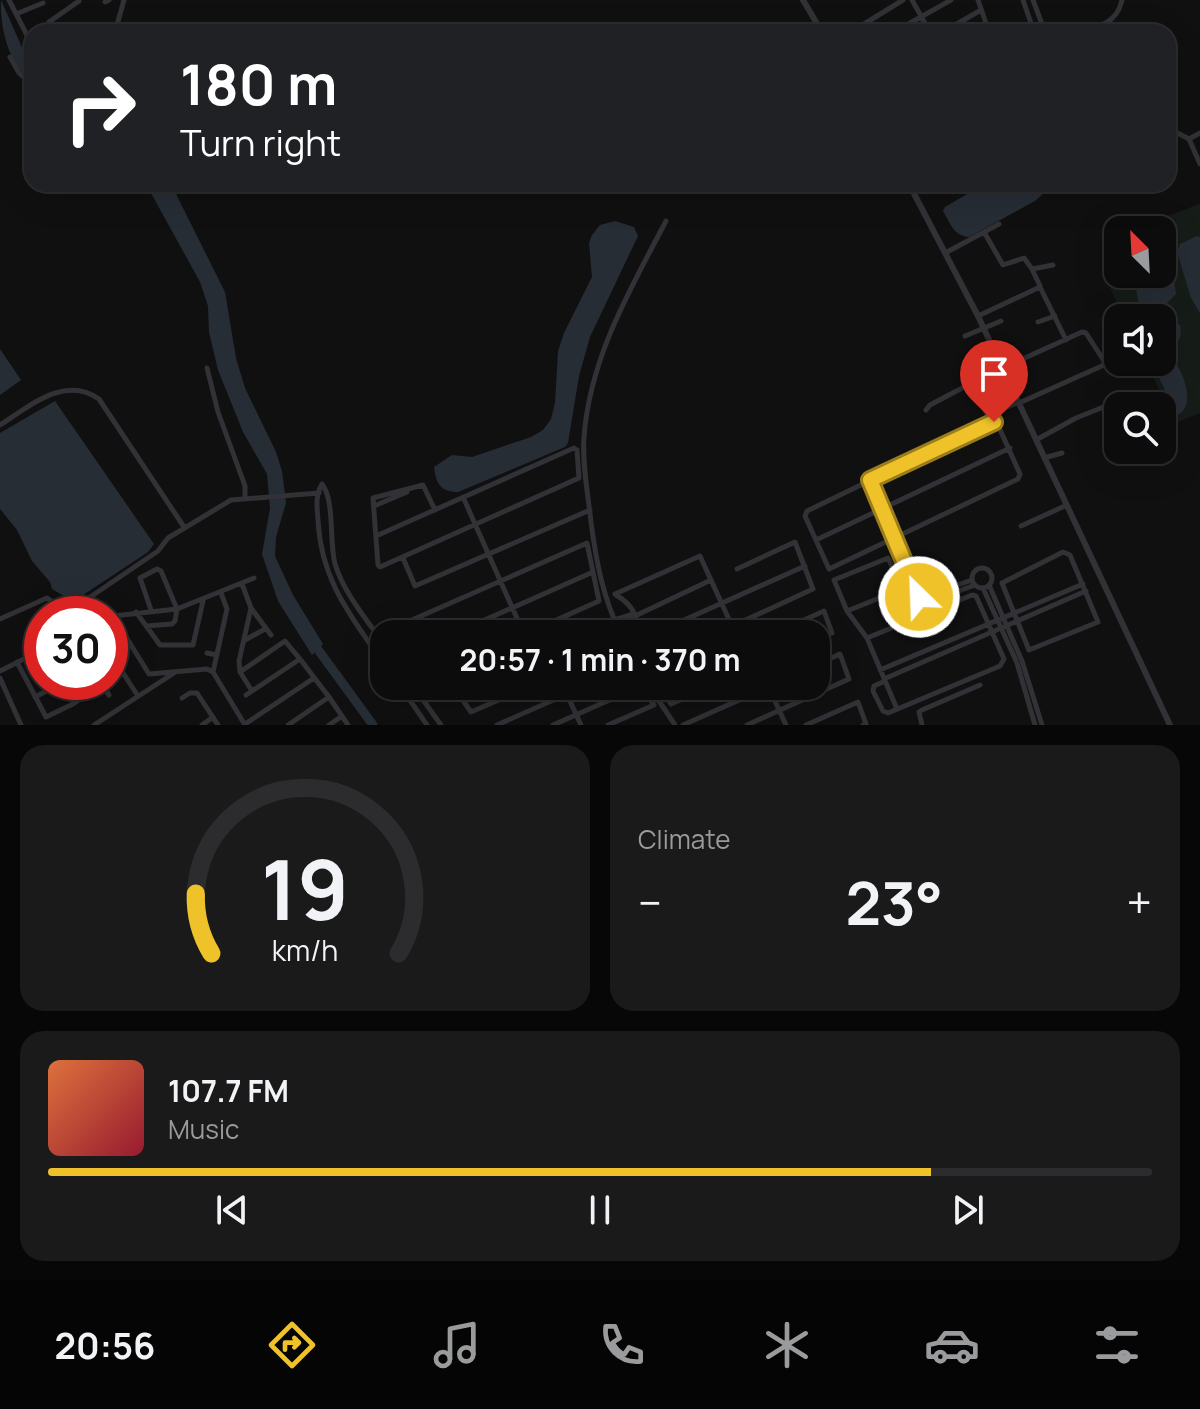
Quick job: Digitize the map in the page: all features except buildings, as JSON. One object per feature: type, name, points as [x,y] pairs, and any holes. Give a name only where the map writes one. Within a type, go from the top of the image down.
[{"type":"street","points":[[9,0],[24,29]]},
{"type":"street","points":[[803,0],[817,24]]},
{"type":"street","points":[[864,24],[903,0]]},
{"type":"street","points":[[912,0],[926,24]]},
{"type":"street","points":[[908,24],[951,0]]},
{"type":"street","points":[[978,0],[986,24]]},
{"type":"street","points":[[1023,0],[1031,24]]},
{"type":"street","points":[[1033,0],[1042,24]]},
{"type":"street","points":[[1103,24],[1119,15],[1122,0]]},
{"type":"street","points":[[50,24],[49,22],[79,1]]},
{"type":"street","points":[[117,24],[121,1]]},
{"type":"street","points":[[16,14],[43,3]]},
{"type":"street","points":[[957,24],[981,10]]},
{"type":"street","points":[[10,57],[24,73]]},
{"type":"street","points":[[1176,132],[1189,139],[1200,164]]},
{"type":"street","points":[[1189,139],[1200,133]]},
{"type":"street","points":[[914,192],[950,251],[1170,725]]},
{"type":"street","points":[[614,620],[602,583],[590,507],[584,439],[598,363],[614,319],[666,221]]},
{"type":"street","points":[[950,251],[999,224]]},
{"type":"street","points":[[984,232],[1003,265],[1026,258],[1066,340]]},
{"type":"street","points":[[1032,269],[1053,265]]},
{"type":"street","points":[[980,315],[1040,287]]},
{"type":"street","points":[[1038,322],[1055,316]]},
{"type":"street","points":[[965,336],[1001,321]]},
{"type":"street","points":[[926,410],[971,383],[1086,333],[1104,361],[1104,365],[988,416],[971,383]]},
{"type":"street","points":[[207,368],[218,412],[245,486],[245,498]]},
{"type":"street","points":[[0,425],[57,391],[75,389],[88,392],[99,399],[184,527]]},
{"type":"street","points":[[1039,438],[1104,408]]},
{"type":"street","points":[[991,422],[997,423],[1010,448],[1020,474],[1018,479],[829,569],[805,513],[991,422]]},
{"type":"street","points":[[376,536],[574,448],[577,450],[579,478],[383,567],[378,565],[373,498],[423,485]]},
{"type":"street","points":[[816,540],[1010,448]]},
{"type":"street","points":[[1047,457],[1062,453]]},
{"type":"street","points":[[872,479],[925,593],[973,583],[986,587],[1020,662],[1042,725]]},
{"type":"street","points":[[370,624],[337,568],[330,545],[328,492],[322,484],[316,493],[319,547],[326,572],[370,644]]},
{"type":"street","points":[[423,485],[435,510]]},
{"type":"street","points":[[374,506],[423,485]]},
{"type":"street","points":[[0,619],[47,598],[58,606],[77,606],[158,551],[168,538],[219,505],[245,498],[316,493]]},
{"type":"street","points":[[463,497],[519,620]]},
{"type":"street","points":[[1021,526],[1067,505]]},
{"type":"street","points":[[403,558],[415,586],[590,507]]},
{"type":"street","points":[[737,569],[795,542],[813,585],[811,591],[746,620]]},
{"type":"street","points":[[412,620],[587,543],[599,601],[556,620]]},
{"type":"street","points":[[1063,552],[1070,555],[1086,591],[1098,619],[1096,624],[1032,651],[1027,648],[1003,587],[1005,579],[1063,552]]},
{"type":"street","points":[[636,620],[628,602],[615,594],[700,556],[729,620]]},
{"type":"street","points":[[897,709],[867,638],[847,611],[834,580],[887,557],[915,619]]},
{"type":"street","points":[[684,620],[805,566]]},
{"type":"street","points":[[973,583],[973,573],[978,568],[985,568],[991,572],[993,579],[986,587]]},
{"type":"street","points":[[146,626],[174,623],[177,609],[161,571],[157,569],[140,578],[151,610]]},
{"type":"street","points":[[485,620],[593,572]]},
{"type":"street","points":[[156,684],[113,618],[114,615],[177,609],[254,578]]},
{"type":"street","points":[[620,620],[711,580]]},
{"type":"street","points":[[242,584],[251,608],[271,635]]},
{"type":"street","points":[[880,670],[1083,584]]},
{"type":"street","points":[[847,611],[902,589]]},
{"type":"street","points":[[867,638],[972,595],[976,596],[989,624],[992,631],[1004,659],[1000,666],[885,713],[873,691],[874,686],[992,631],[1086,591]]},
{"type":"street","points":[[213,672],[227,609],[221,593]]},
{"type":"street","points":[[136,612],[162,645],[195,644],[203,600]]},
{"type":"street","points":[[908,602],[932,612]]},
{"type":"street","points":[[251,608],[239,661],[249,693],[300,659]]},
{"type":"street","points":[[804,620],[824,611],[827,620]]},
{"type":"street","points":[[244,641],[265,629]]},
{"type":"street","points":[[240,672],[285,641],[348,725]]},
{"type":"street","points":[[207,653],[217,655]]},
{"type":"street","points":[[830,659],[840,654],[849,679],[830,687]]},
{"type":"street","points":[[0,671],[24,659]]},
{"type":"street","points":[[17,662],[24,676]]},
{"type":"street","points":[[1020,662],[1035,725]]},
{"type":"street","points":[[149,674],[207,669],[213,672],[244,725],[314,678]]},
{"type":"street","points":[[96,724],[175,672]]},
{"type":"street","points":[[0,678],[21,725]]},
{"type":"street","points":[[128,681],[138,696]]},
{"type":"street","points":[[922,725],[919,712],[980,685]]},
{"type":"street","points":[[182,698],[197,693],[218,725]]},
{"type":"street","points":[[288,725],[329,697]]},
{"type":"street","points":[[37,700],[46,717],[79,700]]},
{"type":"street","points":[[410,700],[427,725]]},
{"type":"street","points":[[423,700],[441,725]]},
{"type":"street","points":[[463,700],[471,712],[499,700]]},
{"type":"street","points":[[497,725],[553,700]]},
{"type":"street","points":[[570,700],[581,725]]},
{"type":"street","points":[[553,725],[610,700]]},
{"type":"street","points":[[608,725],[654,705],[651,700]]},
{"type":"street","points":[[658,700],[674,723],[663,725]]},
{"type":"street","points":[[683,725],[740,700]]},
{"type":"street","points":[[775,700],[786,725]]},
{"type":"street","points":[[747,725],[802,700]]},
{"type":"street","points":[[806,725],[858,702],[865,724]]},
{"type":"street","points":[[329,725],[342,716]]},
{"type":"street","points":[[202,725],[213,717]]},
{"type":"shaded area","points":[[1,0],[24,52],[24,74],[11,55],[2,22]]},
{"type":"shaded area","points":[[150,192],[175,192],[225,292],[236,358],[245,388],[282,471],[286,503],[276,537],[275,556],[293,595],[323,644],[312,655],[278,601],[262,554],[270,508],[267,474],[243,432],[218,370],[209,332],[208,306],[200,282]]},
{"type":"shaded area","points":[[970,192],[1045,192],[1035,201],[969,237],[953,228],[943,211]]},
{"type":"shaded area","points":[[1200,204],[1200,413],[1176,423],[1176,392],[1160,392],[1153,376],[1176,376],[1176,304],[1118,304],[1110,288],[1176,288],[1176,216],[1167,216]]},
{"type":"shaded area","points":[[615,221],[634,227],[638,236],[590,337],[579,376],[568,443],[565,447],[458,492],[443,488],[434,467],[452,455],[472,457],[531,437],[543,430],[551,419],[558,351],[592,277],[589,243],[600,225]]},
{"type":"shaded area","points":[[1200,237],[1200,313],[1191,298],[1177,252],[1180,244]]},
{"type":"shaded area","points":[[1137,288],[1175,288],[1176,294],[1166,304],[1140,304]]},
{"type":"shaded area","points":[[1176,323],[1180,325],[1180,338],[1176,343]]},
{"type":"shaded area","points":[[0,349],[21,380],[0,395]]},
{"type":"shaded area","points":[[1176,363],[1187,394],[1183,411],[1176,415],[1176,392],[1166,392],[1158,376],[1176,376]]},
{"type":"shaded area","points":[[55,401],[154,544],[148,552],[82,596],[64,596],[52,589],[50,582],[32,561],[17,530],[0,509],[0,433]]},
{"type":"waterway","points":[[311,640],[373,725]]},
{"type":"route","points":[[919,597],[870,480],[994,422]]}]
